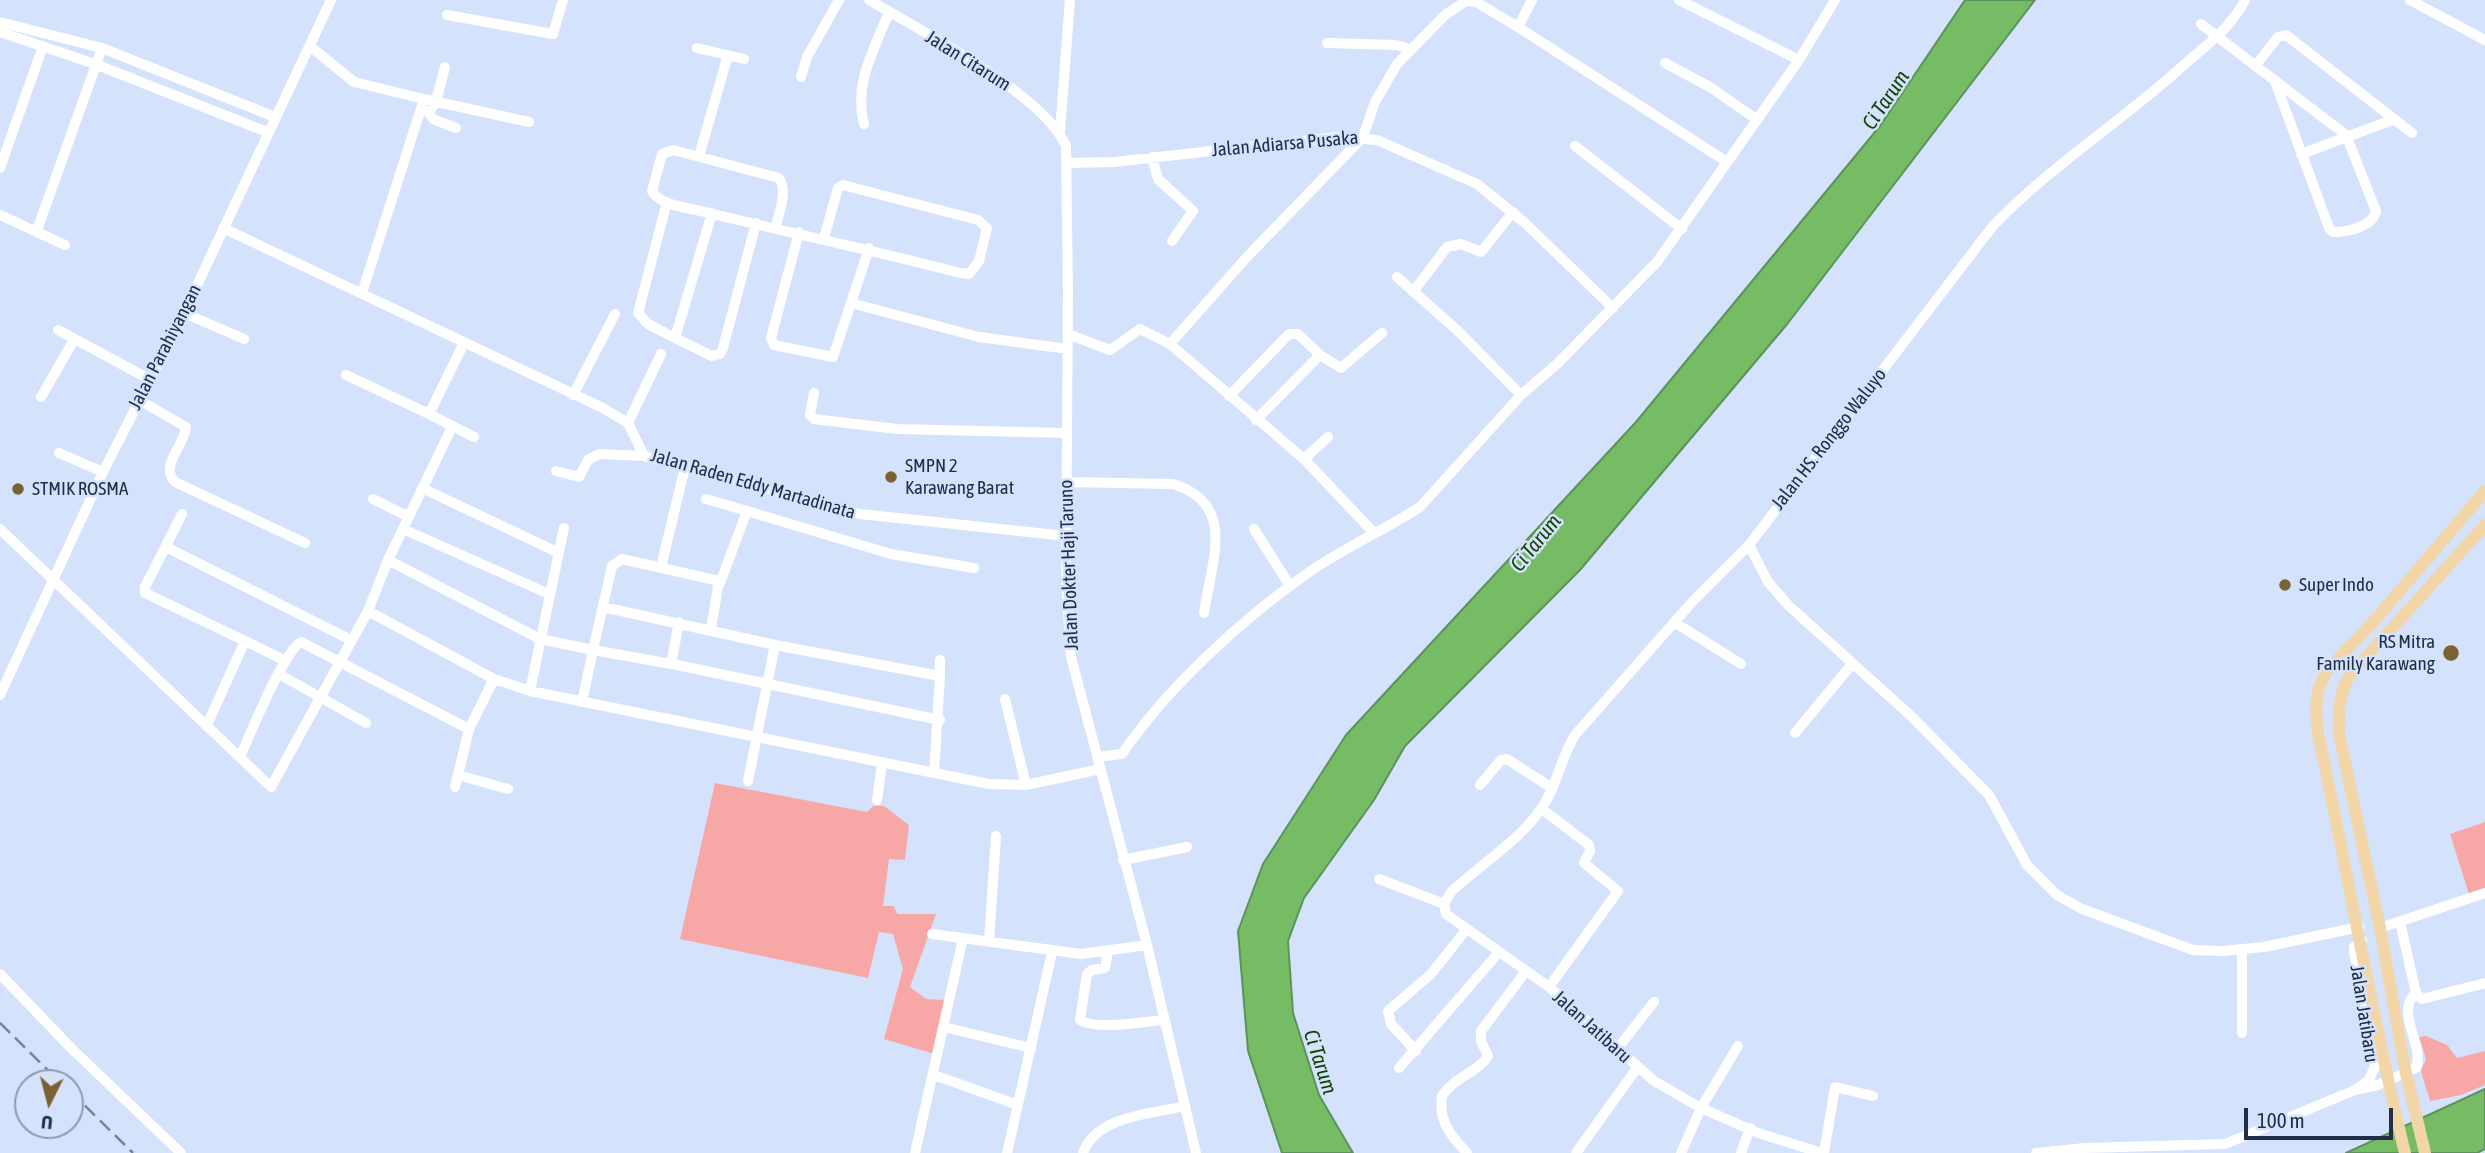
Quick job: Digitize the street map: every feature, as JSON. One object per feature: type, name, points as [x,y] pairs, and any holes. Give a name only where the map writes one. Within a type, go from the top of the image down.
[{"type":"main road","points":[[2405,1153],[2386,1075],[2360,933],[2318,734],[2316,708],[2319,687],[2326,672],[2485,491]]},
{"type":"main road","points":[[2425,1153],[2405,1069],[2380,928],[2339,734],[2341,693],[2349,677],[2485,524]]},
{"type":"main road","points":[[2436,548],[2453,561]]},
{"type":"street","name":"Jalan Parahiyangan","points":[[0,695],[103,472],[184,313],[331,0]]},
{"type":"street","points":[[447,15],[553,34],[562,0]]},
{"type":"street","points":[[802,77],[807,57],[839,0]]},
{"type":"street","name":"Jalan Citarum","points":[[869,0],[1005,84],[1041,111],[1060,131]]},
{"type":"street","points":[[1060,131],[1070,0]]},
{"type":"street","points":[[1518,27],[1532,0]]},
{"type":"street","points":[[1679,0],[1799,60]]},
{"type":"street","points":[[1097,757],[1122,754],[1148,718],[1195,668],[1290,586],[1374,533],[1420,508],[1521,395],[1613,308],[1682,229],[1799,60],[1835,0]]},
{"type":"street","name":"Jalan HS. Ronggo Waluyo","points":[[1444,904],[1452,891],[1526,827],[1542,809],[1563,756],[1575,735],[1675,622],[1749,545],[1992,227],[2020,198],[2154,93],[2218,35],[2245,0]]},
{"type":"street","points":[[2410,0],[2485,40]]},
{"type":"street","points":[[1170,344],[1246,258],[1363,137],[1386,81],[1411,49],[1457,4],[1466,1],[1476,2],[1518,27],[1727,162]]},
{"type":"street","points":[[864,124],[860,108],[863,79],[889,12]]},
{"type":"street","points":[[0,22],[102,48],[275,117]]},
{"type":"street","points":[[2201,24],[2346,135],[2376,211],[2375,218],[2369,223],[2333,232],[2276,84]]},
{"type":"street","points":[[0,32],[95,64],[267,132]]},
{"type":"street","points":[[2255,66],[2278,37],[2286,35],[2412,133]]},
{"type":"street","points":[[1327,43],[1396,45],[1411,49]]},
{"type":"street","points":[[0,169],[43,46]]},
{"type":"street","points":[[311,47],[354,82],[528,122]]},
{"type":"street","points":[[37,230],[102,48]]},
{"type":"street","points":[[697,48],[744,59]]},
{"type":"street","points":[[699,156],[728,55]]},
{"type":"street","points":[[1665,64],[1710,88],[1756,119]]},
{"type":"street","points":[[445,67],[430,117],[456,128]]},
{"type":"street","points":[[362,293],[424,99]]},
{"type":"street","points":[[2301,153],[2395,119]]},
{"type":"street","name":"Jalan Dokter Haji Taruno","points":[[1060,131],[1068,163],[1066,536],[1071,657],[1147,945],[1196,1153]]},
{"type":"street","name":"Jalan Adiarsa Pusaka","points":[[1068,163],[1152,158],[1363,137],[1402,148],[1477,184],[1513,212],[1613,308]]},
{"type":"street","points":[[1575,146],[1682,229]]},
{"type":"street","points":[[776,226],[783,193],[783,184],[779,178],[673,150],[662,154],[652,191],[667,202],[712,214],[869,248],[969,274],[979,261],[987,228],[978,220],[848,185],[838,188],[824,238]]},
{"type":"street","points":[[1152,158],[1158,179],[1193,211],[1172,241]]},
{"type":"street","points":[[667,202],[638,313],[648,324],[712,356],[720,354],[756,223]]},
{"type":"street","points":[[1413,292],[1447,247],[1461,244],[1481,252],[1513,212]]},
{"type":"street","points":[[675,338],[712,214]]},
{"type":"street","points":[[0,215],[65,245]]},
{"type":"street","points":[[223,228],[628,423],[661,354]]},
{"type":"street","points":[[799,232],[771,338],[774,345],[833,357],[869,248]]},
{"type":"street","points":[[1397,277],[1521,395]]},
{"type":"street","points":[[851,303],[979,337],[1068,349]]},
{"type":"street","points":[[184,313],[244,339]]},
{"type":"street","points":[[573,395],[615,314]]},
{"type":"street","points":[[1068,334],[1110,350],[1140,329],[1170,344],[1304,459],[1374,533]]},
{"type":"street","points":[[58,330],[149,379]]},
{"type":"street","points":[[1229,397],[1289,334],[1298,334],[1320,355],[1341,368],[1382,333]]},
{"type":"street","points":[[41,397],[74,340]]},
{"type":"street","points":[[429,414],[464,343]]},
{"type":"street","points":[[1256,420],[1320,355]]},
{"type":"street","points":[[346,375],[474,437]]},
{"type":"street","points":[[814,393],[810,415],[814,419],[897,429],[1067,433]]},
{"type":"street","points":[[139,400],[186,427],[184,439],[170,466],[169,474],[176,482],[305,543]]},
{"type":"street","name":"Jalan Raden Eddy Martadinata","points":[[628,423],[644,456],[860,514],[1066,536]]},
{"type":"street","points":[[3,532],[52,582],[269,786],[273,786],[368,611],[388,560],[452,427]]},
{"type":"street","points":[[1304,459],[1328,438]]},
{"type":"street","points":[[59,453],[103,472]]},
{"type":"street","points":[[556,471],[579,477],[592,456],[644,456]]},
{"type":"street","points":[[660,567],[685,467]]},
{"type":"street","points":[[1066,482],[1173,484],[1198,495],[1208,503],[1214,515],[1216,530],[1205,613]]},
{"type":"street","points":[[424,489],[557,552]]},
{"type":"street","points":[[373,499],[409,517]]},
{"type":"street","points":[[706,499],[891,554],[974,568]]},
{"type":"street","points":[[711,629],[720,583],[747,512]]},
{"type":"street","points":[[182,514],[145,587],[145,593],[286,661]]},
{"type":"street","points":[[530,691],[564,528]]},
{"type":"street","points":[[403,529],[549,594]]},
{"type":"street","points":[[1254,530],[1290,586]]},
{"type":"street","points":[[0,547],[3,532]]},
{"type":"street","points":[[1749,545],[1769,582],[1788,605],[1911,716],[1989,795],[2027,865],[2057,895],[2082,909],[2193,950],[2242,949],[2360,933]]},
{"type":"street","points":[[166,547],[351,640]]},
{"type":"street","points":[[388,560],[540,639],[940,720]]},
{"type":"street","points":[[582,702],[616,560],[713,578],[720,583]]},
{"type":"street","points":[[603,607],[775,645],[940,676]]},
{"type":"street","points":[[368,611],[494,678],[530,691],[989,784],[1026,785],[1100,769]]},
{"type":"street","points":[[671,664],[679,622]]},
{"type":"street","points":[[1675,622],[1741,664]]},
{"type":"street","points":[[207,725],[245,641]]},
{"type":"street","points":[[240,757],[279,674],[295,646],[301,642],[469,729]]},
{"type":"street","points":[[748,781],[775,645]]},
{"type":"street","points":[[934,773],[940,720],[940,660]]},
{"type":"street","points":[[1795,733],[1852,664]]},
{"type":"street","points":[[279,674],[366,723]]},
{"type":"street","points":[[454,787],[469,729],[494,678]]},
{"type":"street","points":[[1005,699],[1026,785]]},
{"type":"street","points":[[1480,785],[1501,760],[1507,759],[1552,788]]},
{"type":"street","points":[[877,800],[882,763]]},
{"type":"street","points":[[458,775],[508,789]]},
{"type":"street","points":[[1542,809],[1589,845],[1590,851],[1584,863],[1618,891],[1549,987]]},
{"type":"street","points":[[989,942],[996,836]]},
{"type":"street","points":[[1123,860],[1187,847]]},
{"type":"street","name":"Jalan Jatibaru","points":[[1379,879],[1444,904],[1446,914],[1549,987],[1637,1068],[1701,1108],[1823,1153]]},
{"type":"street","points":[[2380,928],[2485,892]]},
{"type":"street","points":[[2400,922],[2416,993],[2422,999],[2485,983]]},
{"type":"street","points":[[1416,1051],[1391,1024],[1388,1012],[1431,974],[1466,930]]},
{"type":"street","name":"Jalan Jatibaru","points":[[2036,1153],[2085,1148],[2225,1144],[2355,1090],[2369,1080],[2375,1066],[2354,952],[2360,933]]},
{"type":"street","points":[[932,934],[1081,954],[1147,945]]},
{"type":"street","points":[[915,1153],[963,938]]},
{"type":"street","points":[[2242,949],[2242,1033]]},
{"type":"street","points":[[1108,951],[1105,968],[1087,974],[1080,1020],[1087,1024],[1165,1020]]},
{"type":"street","points":[[1007,1153],[1052,952]]},
{"type":"street","points":[[1399,1068],[1499,952]]},
{"type":"street","points":[[1467,1153],[1449,1133],[1443,1120],[1442,1096],[1459,1077],[1484,1063],[1488,1056],[1481,1041],[1482,1031],[1526,971]]},
{"type":"street","points":[[0,974],[72,1049],[181,1153]]},
{"type":"street","points":[[2355,1090],[2378,1086],[2416,1068],[2419,1057],[2407,1009],[2409,999],[2416,993]]},
{"type":"street","points":[[1617,1049],[1654,1002]]},
{"type":"street","points":[[944,1027],[1031,1048]]},
{"type":"street","points":[[1681,1153],[1701,1108],[1738,1046]]},
{"type":"street","points":[[1576,1153],[1637,1068]]},
{"type":"street","points":[[934,1075],[1017,1105]]},
{"type":"street","points":[[1823,1153],[1835,1087],[1873,1096]]},
{"type":"street","points":[[1083,1153],[1091,1136],[1110,1125],[1185,1106]]},
{"type":"street","points":[[1741,1153],[1750,1128]]},
{"type":"shaded area","points":[[715,783],[867,812],[873,806],[884,806],[909,825],[905,860],[889,859],[883,906],[894,906],[897,914],[936,914],[910,987],[926,999],[944,1000],[938,1055],[884,1039],[903,969],[893,934],[879,932],[868,978],[680,939]]},
{"type":"shaded area","points":[[2485,822],[2485,888],[2469,894],[2450,834]]},
{"type":"shaded area","points":[[2426,1036],[2447,1045],[2457,1058],[2485,1051],[2485,1085],[2461,1095],[2430,1101],[2421,1071],[2426,1059],[2419,1037]]},
{"type":"water","name":"Ci Tarum","points":[[1965,0],[2035,0],[1788,323],[1580,570],[1405,746],[1374,800],[1304,898],[1288,941],[1293,1013],[1319,1095],[1353,1153],[1282,1153],[1248,1051],[1238,931],[1263,864],[1346,735],[1636,422],[1880,126]]},
{"type":"water","points":[[2485,1089],[2485,1149],[2477,1153],[2346,1153]]},
{"type":"railway","points":[[0,1023],[47,1069]]},
{"type":"railway","points":[[84,1105],[133,1153]]},
{"type":"place","name":"SMPN 2 Karawang Barat","points":[[891,477]]},
{"type":"place","name":"STMIK ROSMA","points":[[18,489]]},
{"type":"place","name":"Super Indo","points":[[2285,585]]},
{"type":"place","name":"RS Mitra Family Karawang","points":[[2451,653]]}]
